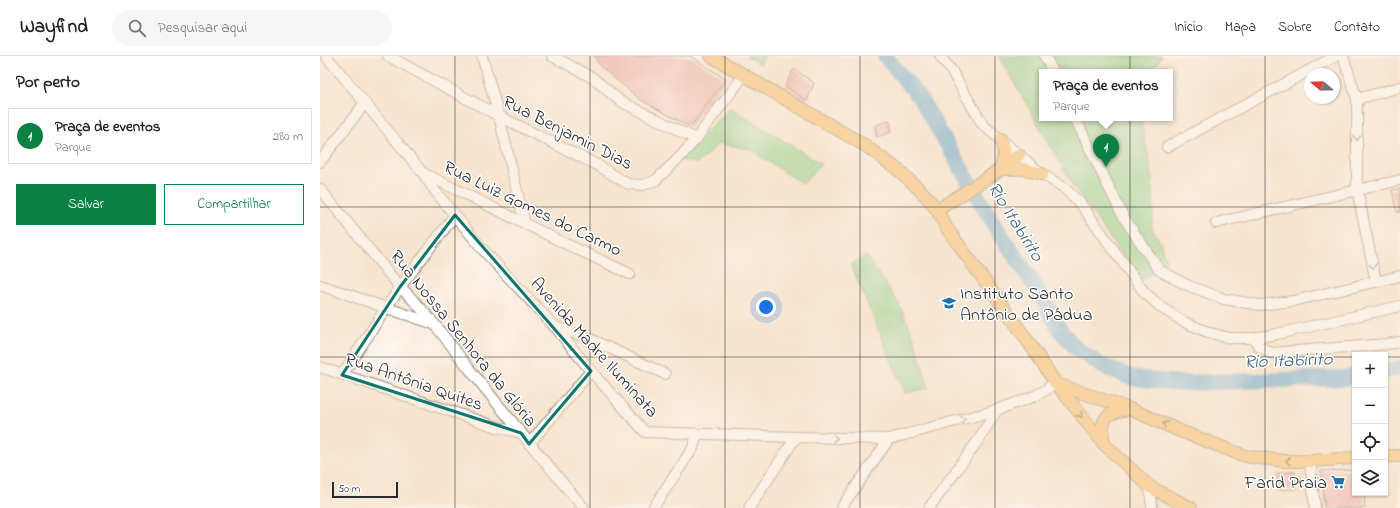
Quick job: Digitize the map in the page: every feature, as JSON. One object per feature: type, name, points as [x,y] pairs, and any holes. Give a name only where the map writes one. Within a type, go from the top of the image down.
[{"type":"main road","points":[[711,56],[866,146],[902,173],[926,196],[937,210],[946,227],[1056,383],[1104,444],[1150,486],[1191,508]]},
{"type":"main road","points":[[998,171],[1004,154],[1001,139]]},
{"type":"main road","points":[[937,210],[998,171],[1019,155]]},
{"type":"main road","points":[[998,171],[1023,169],[1042,174]]},
{"type":"main road","points":[[1056,383],[1130,409],[1180,431],[1245,456],[1284,461],[1352,458]]},
{"type":"main road","points":[[1104,444],[1102,424],[1106,417],[1112,412],[1130,409]]},
{"type":"main road","points":[[1388,456],[1400,456]]},
{"type":"street","name":"Avenida Madre Iluminata","points":[[326,56],[364,104],[422,172],[435,191],[485,252],[556,327],[591,371],[645,432],[889,439],[997,410],[1036,396],[1056,383]]},
{"type":"street","name":"Rua Benjamin Dias","points":[[388,56],[499,116],[597,165],[628,184],[643,185],[656,180],[680,157],[744,75]]},
{"type":"street","points":[[482,56],[499,116],[525,224]]},
{"type":"street","points":[[552,56],[592,78],[620,101],[696,138]]},
{"type":"street","points":[[940,56],[951,70],[983,125],[1042,174],[1064,187],[1080,203],[1144,292],[1162,308],[1184,322],[1210,333],[1230,338],[1253,338],[1400,306]]},
{"type":"street","points":[[1045,56],[1052,69]]},
{"type":"street","points":[[1167,147],[1336,56]]},
{"type":"street","points":[[1343,56],[1357,99],[1357,189],[1376,282]]},
{"type":"street","points":[[1357,99],[1400,87]]},
{"type":"street","points":[[320,162],[364,104]]},
{"type":"street","points":[[1076,121],[1123,216],[1159,270],[1187,285],[1208,294],[1234,302],[1260,305],[1293,301],[1400,276]]},
{"type":"street","name":"Rua Luiz Gomes do Carmo","points":[[422,172],[525,224],[630,274]]},
{"type":"street","points":[[1216,223],[1400,180]]},
{"type":"street","name":"Rua Nossa Senhora da Glória","points":[[320,189],[400,287],[413,299],[434,324],[529,444],[584,508]]},
{"type":"street","points":[[342,375],[400,287],[455,215]]},
{"type":"street","points":[[320,285],[434,324]]},
{"type":"street","points":[[556,327],[586,337],[665,374]]},
{"type":"street","points":[[1253,338],[1260,347],[1271,352],[1320,350],[1400,342]]},
{"type":"street","name":"Rua Antônia Quites","points":[[320,367],[500,428],[521,433]]},
{"type":"street","points":[[529,444],[591,371]]},
{"type":"street","points":[[929,508],[977,442],[997,410]]},
{"type":"street","points":[[653,508],[693,448],[697,434]]},
{"type":"street","points":[[749,508],[796,437]]},
{"type":"street","points":[[841,508],[889,439]]},
{"type":"street","points":[[1310,461],[1315,508]]},
{"type":"street","points":[[1150,486],[1152,508]]},
{"type":"highlighted area","points":[[455,215],[591,371],[529,444],[521,433],[342,375],[400,287]]},
{"type":"green space","points":[[747,56],[764,56],[760,64]]},
{"type":"green space","points":[[999,56],[1162,56],[1153,69],[1039,69],[1039,121],[1141,121],[1153,186],[1153,214],[1151,227],[1160,242],[1166,262],[1141,281],[1074,187]]},
{"type":"green space","points":[[730,108],[821,164],[803,184],[749,149],[719,143],[698,163],[678,160]]},
{"type":"green space","points":[[866,256],[898,302],[914,338],[929,388],[905,393],[851,265]]},
{"type":"building","points":[[594,56],[690,56],[726,79],[690,127],[641,100],[600,66]]},
{"type":"building","points":[[794,69],[814,83],[807,101],[785,86]]},
{"type":"building","points":[[890,121],[891,132],[877,137],[875,125]]},
{"type":"building","points":[[1400,189],[1400,212],[1397,212],[1392,190]]},
{"type":"building","name":"Farid Praia","points":[[1352,470],[1352,496],[1364,496],[1365,508],[1325,508],[1321,471]]},
{"type":"building","points":[[1295,472],[1296,489],[1279,490],[1277,474]]},
{"type":"waterway","name":"Rio Itabirito","points":[[885,56],[920,98],[993,223],[1035,286],[1060,330],[1077,349],[1102,366],[1133,378],[1180,383],[1352,377]]},
{"type":"waterway","name":"Rio Itabirito","points":[[1388,370],[1400,368]]},
{"type":"place","name":"Praça de eventos","points":[[1106,167]]},
{"type":"place","name":"Instituto Santo Antônio de Pádua","points":[[949,303]]},
{"type":"place","name":"Farid Praia","points":[[1338,482]]}]
